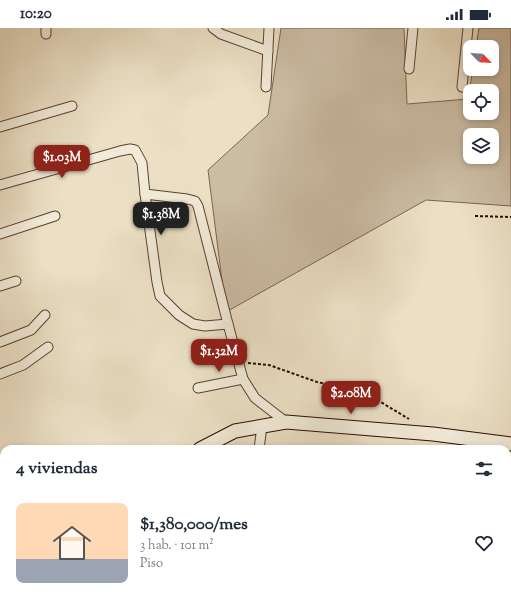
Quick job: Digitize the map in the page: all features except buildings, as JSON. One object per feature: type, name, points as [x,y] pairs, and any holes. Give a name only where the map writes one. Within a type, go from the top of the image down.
[{"type":"street","points":[[213,28],[221,34],[268,51]]},
{"type":"street","points":[[266,87],[269,28]]},
{"type":"street","points":[[409,69],[413,28]]},
{"type":"street","points":[[462,87],[468,28]]},
{"type":"street","points":[[0,127],[72,106]]},
{"type":"street","points":[[0,185],[130,149],[135,150],[142,163],[156,282],[160,296],[179,315],[193,324],[205,326],[228,324]]},
{"type":"street","points":[[145,194],[195,201],[198,206],[228,324],[244,378],[255,398],[286,422]]},
{"type":"street","points":[[0,234],[55,216]]},
{"type":"street","points":[[0,286],[16,282]]},
{"type":"street","points":[[0,342],[31,330],[45,315]]},
{"type":"street","points":[[0,374],[23,365],[48,347]]},
{"type":"street","points":[[198,388],[244,378]]},
{"type":"street","points":[[208,445],[235,431],[286,422],[433,434],[511,444]]},
{"type":"street","points":[[260,445],[262,426]]},
{"type":"path","points":[[475,216],[511,217]]},
{"type":"path","points":[[239,362],[269,365],[317,382],[358,391],[379,401],[413,422]]},
{"type":"shaded area","points":[[281,28],[404,28],[407,104],[463,99],[463,120],[499,120],[499,84],[470,84],[472,76],[499,76],[499,40],[477,40],[479,28],[511,28],[511,206],[426,200],[226,312],[208,170],[268,115]]}]
